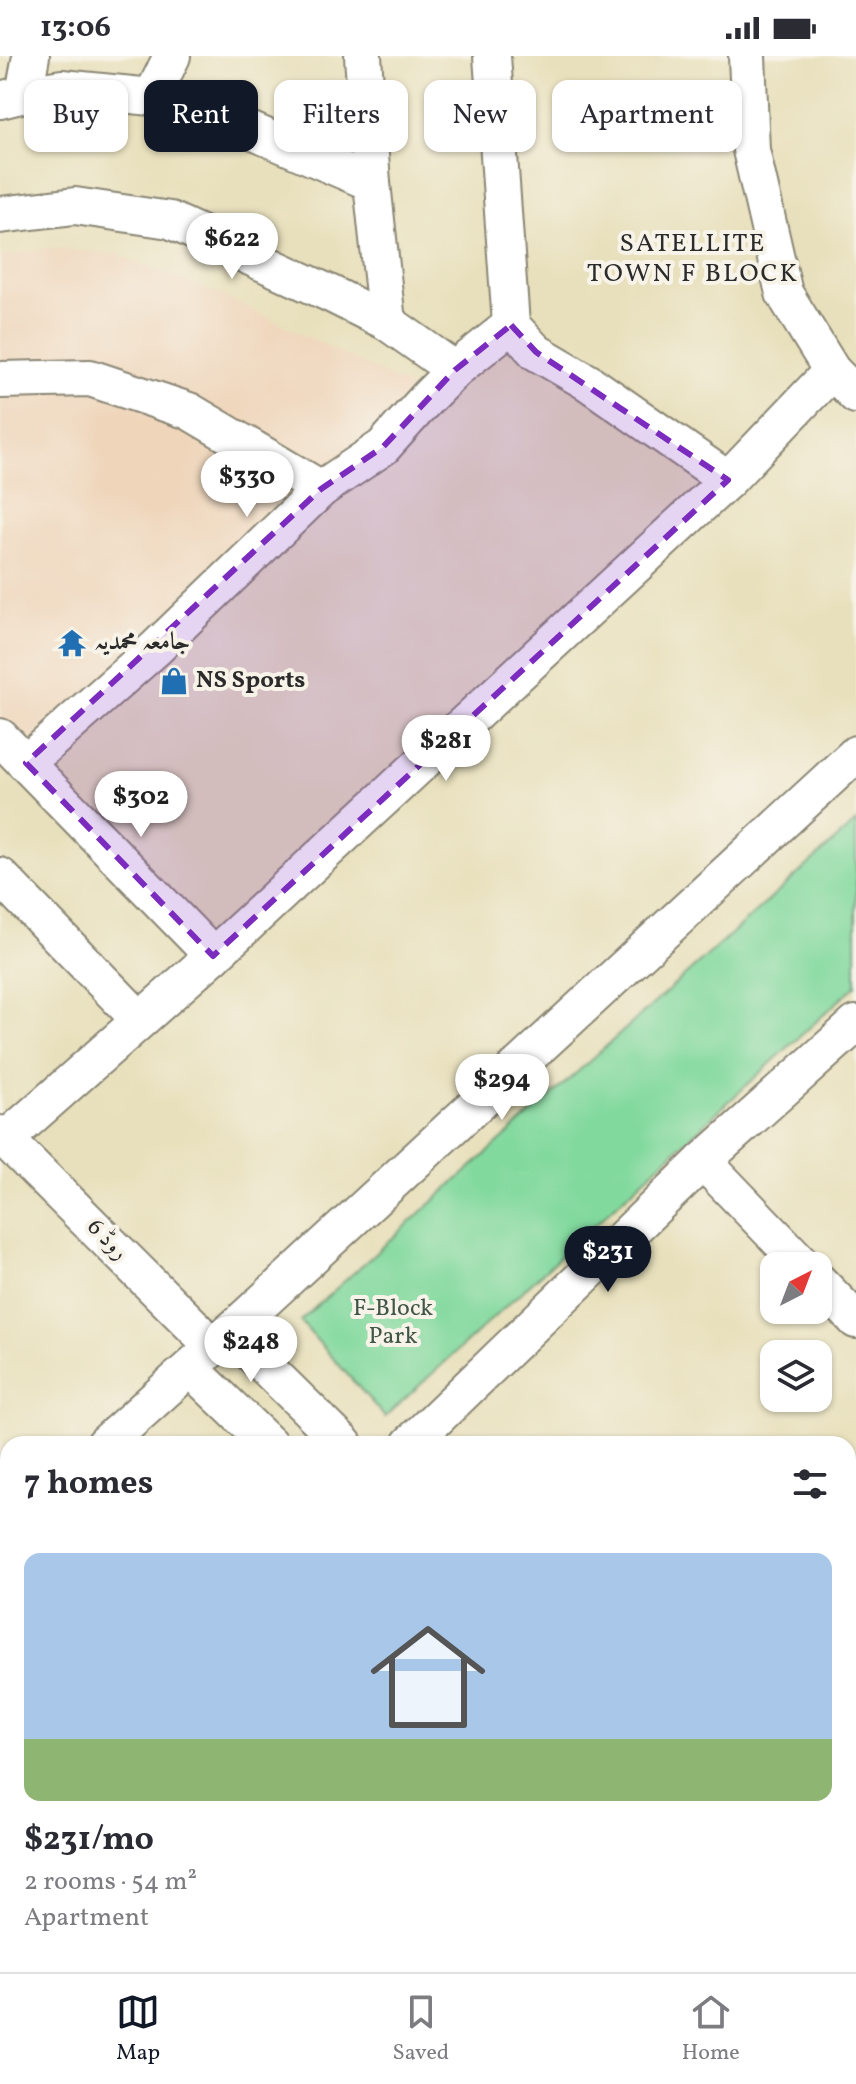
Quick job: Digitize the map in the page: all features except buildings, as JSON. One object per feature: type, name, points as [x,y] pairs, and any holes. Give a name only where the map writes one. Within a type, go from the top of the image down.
[{"type":"street","points":[[12,97],[31,56]]},
{"type":"street","points":[[160,80],[172,56]]},
{"type":"street","points":[[363,56],[372,183],[387,322]]},
{"type":"street","points":[[492,56],[511,325],[536,352],[589,383],[728,480]]},
{"type":"street","points":[[3,1136],[213,956],[728,480],[844,383],[784,293],[751,150],[747,56]]},
{"type":"street","points":[[12,97],[62,88],[144,96]]},
{"type":"street","points":[[258,134],[372,183]]},
{"type":"street","points":[[0,215],[75,206],[170,220],[387,322],[455,370]]},
{"type":"street","points":[[26,763],[156,648],[321,489],[383,447],[455,370],[511,325]]},
{"type":"street","points":[[0,380],[90,378],[189,411],[321,489]]},
{"type":"street","points":[[0,737],[213,956]]},
{"type":"street","points":[[114,1436],[856,754]]},
{"type":"street","points":[[0,876],[140,1020]]},
{"type":"street","points":[[418,1436],[703,1161],[856,1024]]},
{"type":"street","name":"روڈ 6","points":[[3,1136],[212,1349],[333,1436]]},
{"type":"street","points":[[703,1161],[791,1252]]},
{"type":"street","points":[[832,1295],[856,1320]]},
{"type":"street","name":"روڈ 6","points":[[212,1349],[264,1436]]},
{"type":"highlighted area","points":[[511,325],[536,352],[728,480],[213,956],[26,763],[321,489],[383,447],[455,370]]},
{"type":"shaded area","points":[[47,248],[117,254],[228,298],[428,397],[27,752],[0,725],[0,257]]},
{"type":"green space","name":"F-Block Park","points":[[856,822],[856,985],[385,1417],[300,1321]]},
{"type":"place","name":"جامعہ محمدیہ","points":[[72,643]]},
{"type":"place","name":"NS Sports","points":[[174,681]]},
{"type":"district","name":"SATELLITE TOWN F BLOCK","points":[[693,259]]}]
